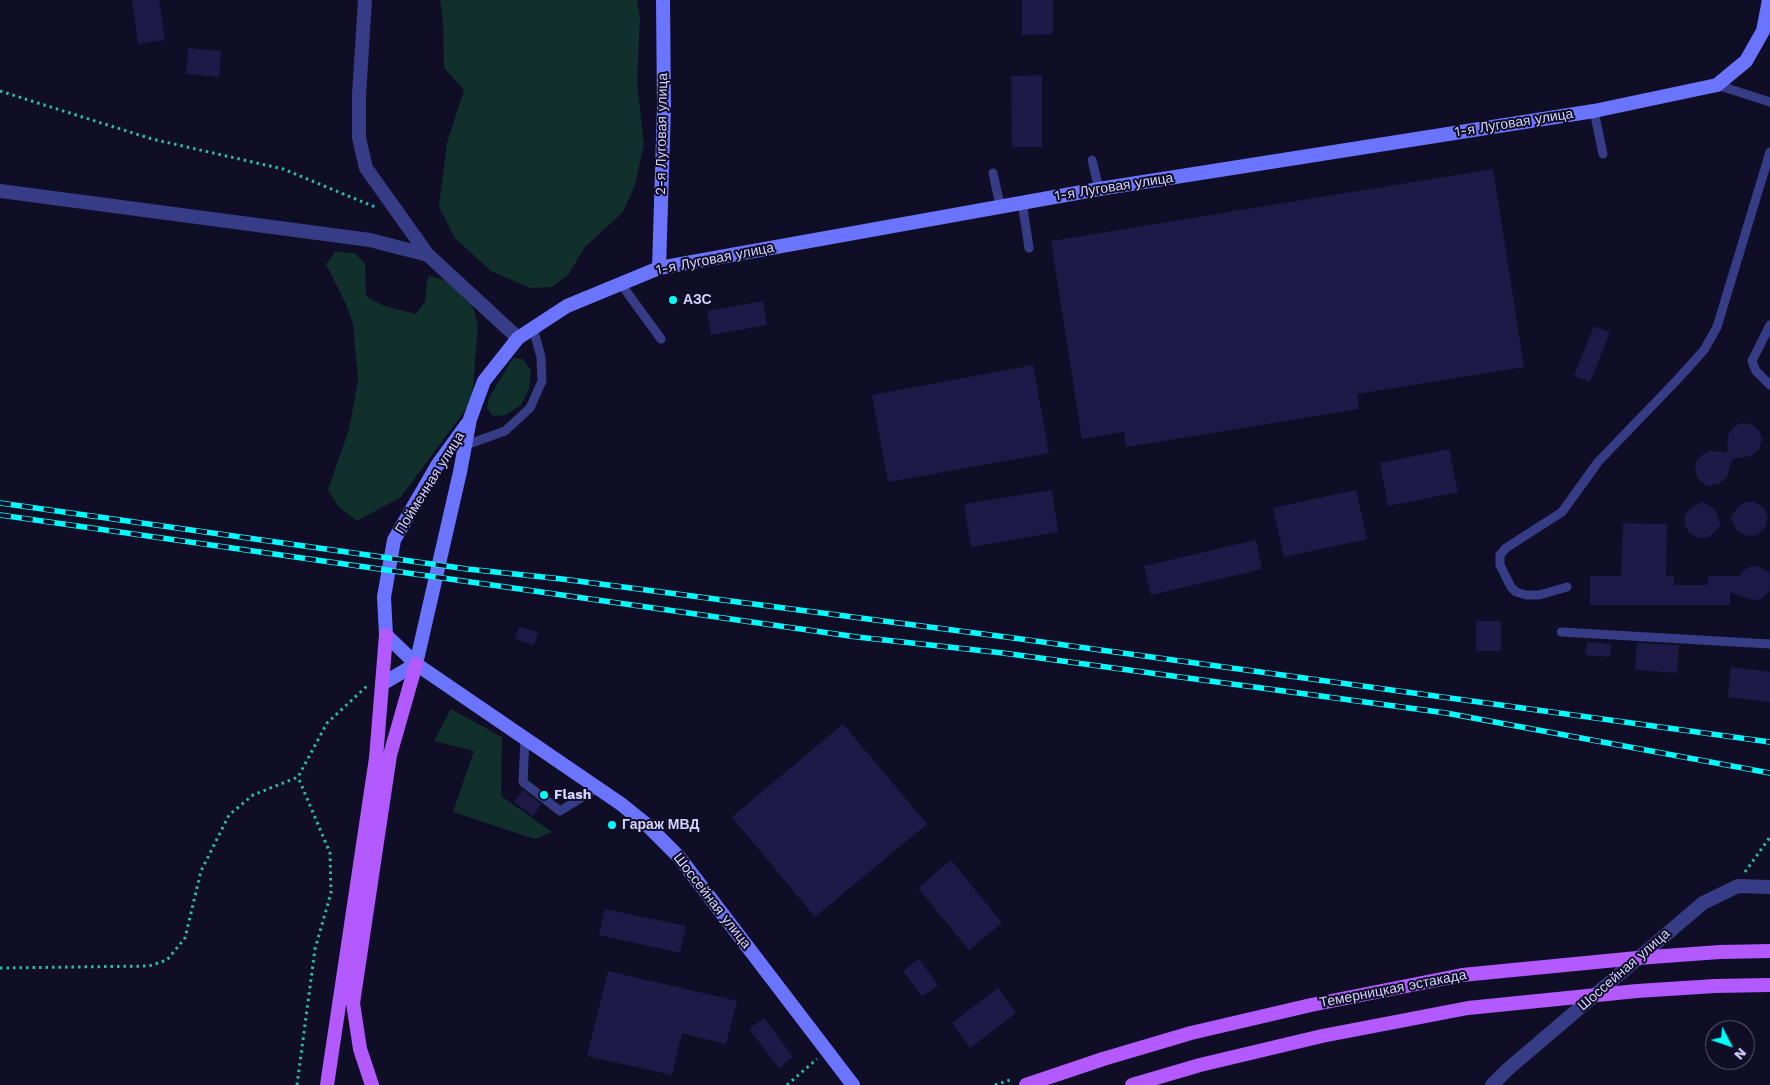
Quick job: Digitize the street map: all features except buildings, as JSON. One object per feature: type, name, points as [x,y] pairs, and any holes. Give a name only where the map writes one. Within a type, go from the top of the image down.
[{"type":"main road","name":"2-я Луговая улица","points":[[659,268],[664,107],[663,0]]},
{"type":"main road","name":"1-я Луговая улица","points":[[470,420],[484,381],[518,338],[567,306],[659,268],[1000,205],[1594,110],[1717,85],[1746,61],[1762,31],[1769,0]]},
{"type":"main road","name":"Пойменная улица","points":[[416,664],[470,420]]},
{"type":"main road","name":"Пойменная улица","points":[[386,636],[384,597],[394,540],[438,464],[470,420]]},
{"type":"main road","points":[[386,636],[416,664]]},
{"type":"main road","points":[[327,1085],[376,758],[386,636]]},
{"type":"main road","points":[[383,677],[416,664]]},
{"type":"main road","points":[[372,1085],[360,1049],[354,1003],[390,754],[416,664]]},
{"type":"main road","name":"Шоссейная улица","points":[[416,664],[647,824],[679,857],[853,1085]]},
{"type":"main road","name":"Темерницкая эстакада","points":[[1026,1085],[1103,1059],[1191,1033],[1311,1005],[1462,975],[1637,958],[1720,952],[1770,951]]},
{"type":"main road","points":[[1132,1085],[1200,1065],[1322,1036],[1468,1008],[1637,991],[1770,985]]},
{"type":"street","points":[[365,0],[359,95],[359,138],[366,168],[428,254],[518,338]]},
{"type":"street","points":[[0,191],[370,240],[428,254]]},
{"type":"street","name":"Шоссейная улица","points":[[1492,1085],[1508,1069],[1703,903],[1738,886],[1770,887]]},
{"type":"lane","points":[[1717,85],[1770,102]]},
{"type":"lane","points":[[1594,110],[1603,154]]},
{"type":"lane","points":[[1567,587],[1539,594],[1526,595],[1516,592],[1511,587],[1500,565],[1500,554],[1506,548],[1562,512],[1598,462],[1704,350],[1717,327],[1770,152]]},
{"type":"lane","points":[[1092,160],[1099,189]]},
{"type":"lane","points":[[993,173],[1000,205]]},
{"type":"lane","points":[[1022,202],[1029,248]]},
{"type":"lane","points":[[621,284],[661,340]]},
{"type":"lane","points":[[1770,325],[1752,361],[1756,371],[1770,385]]},
{"type":"lane","points":[[466,445],[505,431],[530,408],[542,381],[541,358],[533,328]]},
{"type":"lane","points":[[1561,632],[1770,644]]},
{"type":"lane","points":[[525,739],[524,782],[560,810],[597,788]]},
{"type":"path","points":[[0,91],[152,139],[283,169],[375,207],[381,213]]},
{"type":"path","points":[[0,968],[150,966],[167,960],[185,938],[201,871],[229,815],[253,795],[298,777],[327,723],[383,677]]},
{"type":"path","points":[[297,1085],[315,949],[330,893],[330,852],[298,777]]},
{"type":"path","points":[[1738,886],[1750,863],[1770,837]]},
{"type":"path","points":[[787,1085],[827,1050]]},
{"type":"green space","points":[[440,0],[637,0],[640,17],[637,82],[644,144],[635,185],[623,212],[584,248],[569,274],[552,287],[530,288],[491,271],[455,238],[439,207],[447,143],[464,90],[444,68],[443,21]]},
{"type":"green space","points":[[335,252],[355,253],[365,264],[366,296],[384,306],[416,314],[425,302],[428,276],[445,280],[471,300],[478,325],[472,401],[401,497],[357,521],[339,507],[328,490],[349,429],[358,381],[353,324],[346,304],[326,264]]},
{"type":"green space","points":[[513,358],[523,359],[531,371],[529,389],[521,405],[506,415],[493,416],[487,408],[489,398]]},
{"type":"green space","points":[[451,709],[502,737],[501,796],[552,832],[535,839],[453,812],[474,751],[434,741]]},
{"type":"railway","points":[[0,503],[467,569],[562,579],[1006,637],[1770,742]]},
{"type":"railway","points":[[0,515],[857,637],[1003,653],[1446,713],[1770,773]]},
{"type":"place","name":"АЗС","points":[[673,300]]},
{"type":"place","name":"Flash","points":[[544,795]]},
{"type":"place","name":"Гараж МВД","points":[[612,825]]}]
